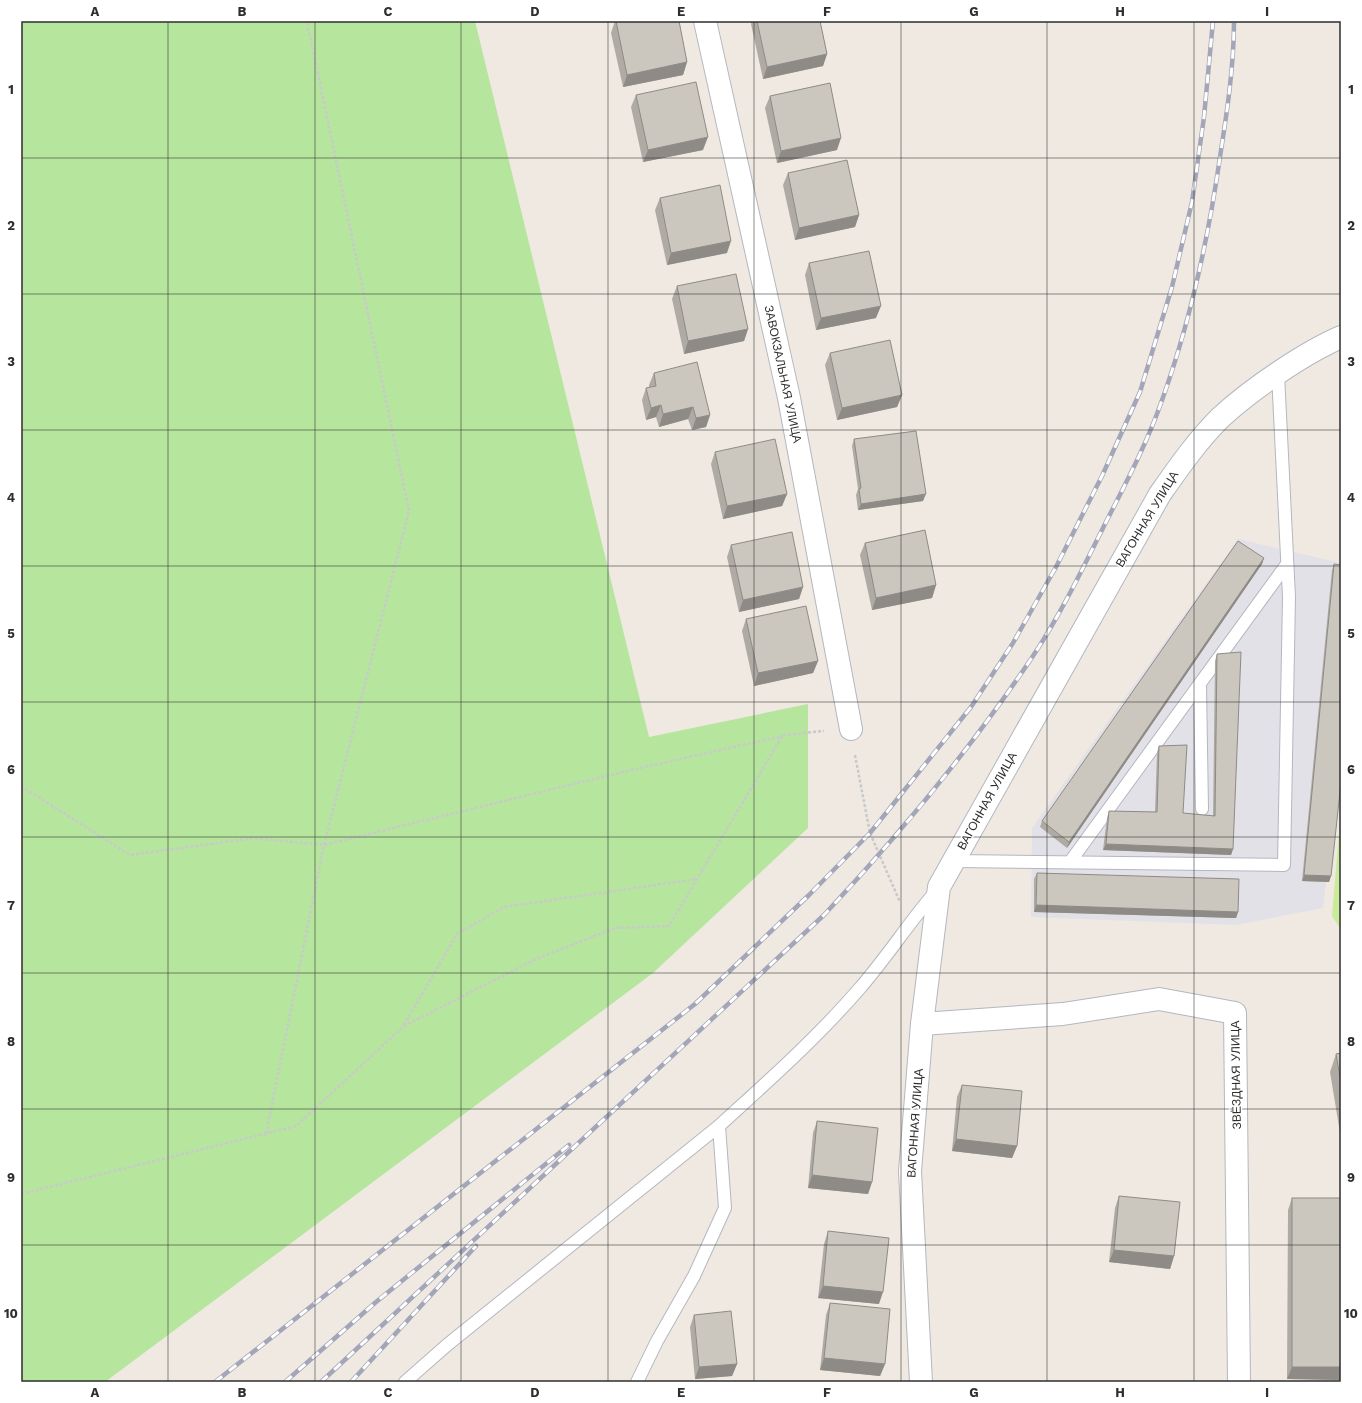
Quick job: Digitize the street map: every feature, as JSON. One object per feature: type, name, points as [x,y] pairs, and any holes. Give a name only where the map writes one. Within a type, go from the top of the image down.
[{"type":"street","name":"ЗАВОКЗАЛЬНАЯ УЛИЦА","points":[[705,21],[789,398],[851,729]]},
{"type":"street","name":"ВАГОННАЯ УЛИЦА","points":[[921,1382],[910,1171],[922,1024],[939,887],[1160,494],[1189,452],[1221,418],[1278,374],[1341,337]]},
{"type":"street","name":"ЗВЁЗДНАЯ УЛИЦА","points":[[922,1024],[1063,1014],[1159,999],[1235,1013],[1239,1382]]},
{"type":"lane","points":[[954,861],[1284,865],[1289,597],[1278,374]]},
{"type":"lane","points":[[1070,862],[1288,564]]},
{"type":"lane","points":[[1200,684],[1202,809]]},
{"type":"lane","points":[[405,1382],[447,1345],[719,1126],[806,1046],[861,988],[909,923],[939,887]]},
{"type":"lane","points":[[637,1382],[657,1341],[694,1276],[725,1208],[719,1126]]},
{"type":"path","points":[[266,1134],[324,845],[409,511],[307,21]]},
{"type":"path","points":[[21,786],[130,855],[254,838],[324,845],[631,770],[783,735],[851,729],[870,833],[909,923]]},
{"type":"path","points":[[21,1194],[296,1126],[404,1026],[536,959],[615,928],[669,926],[783,735]]},
{"type":"path","points":[[404,1026],[457,934],[504,907],[698,879]]},
{"type":"shaded area","points":[[1238,539],[1341,563],[1341,761],[1323,908],[1236,925],[1031,917],[1032,828]]},
{"type":"green space","points":[[21,21],[475,21],[649,737],[808,704],[808,828],[653,973],[105,1382],[21,1382]]},
{"type":"green space","points":[[1341,809],[1341,930],[1332,916]]},
{"type":"building","points":[[616,21],[679,21],[687,62],[627,75]]},
{"type":"building","points":[[757,21],[820,21],[827,54],[767,67]]},
{"type":"building","points":[[696,82],[708,137],[648,150],[636,95]]},
{"type":"building","points":[[830,83],[841,138],[781,151],[770,96]]},
{"type":"building","points":[[847,160],[859,215],[799,228],[788,173]]},
{"type":"building","points":[[720,185],[731,241],[671,253],[660,198]]},
{"type":"building","points":[[869,251],[881,306],[821,318],[809,263]]},
{"type":"building","points":[[736,274],[748,329],[688,341],[677,286]]},
{"type":"building","points":[[890,340],[902,395],[842,408],[830,353]]},
{"type":"building","points":[[697,362],[710,415],[696,418],[693,407],[663,414],[661,405],[651,408],[646,388],[656,386],[654,373]]},
{"type":"building","points":[[916,431],[926,494],[861,504],[859,489],[861,488],[854,439]]},
{"type":"building","points":[[775,439],[787,494],[727,506],[715,452]]},
{"type":"building","points":[[925,530],[936,585],[876,598],[865,543]]},
{"type":"building","points":[[792,532],[803,587],[743,600],[731,545]]},
{"type":"building","points":[[1238,541],[1264,558],[1069,842],[1042,821]]},
{"type":"building","points":[[1334,564],[1341,565],[1341,782],[1331,876],[1304,875]]},
{"type":"building","points":[[806,606],[818,661],[758,673],[746,619]]},
{"type":"building","points":[[1241,652],[1233,849],[1106,844],[1109,811],[1157,812],[1159,746],[1187,745],[1183,813],[1215,816],[1217,654]]},
{"type":"building","points":[[1037,873],[1239,879],[1238,912],[1036,905]]},
{"type":"building","points":[[1341,1053],[1341,1083],[1336,1054]]},
{"type":"building","points":[[962,1085],[1022,1091],[1017,1146],[956,1139]]},
{"type":"building","points":[[817,1121],[878,1128],[872,1182],[812,1175]]},
{"type":"building","points":[[1119,1196],[1180,1202],[1174,1256],[1114,1250]]},
{"type":"building","points":[[1292,1198],[1341,1198],[1341,1367],[1292,1367]]},
{"type":"building","points":[[828,1231],[889,1238],[883,1292],[823,1286]]},
{"type":"building","points":[[830,1303],[890,1309],[885,1364],[824,1358]]},
{"type":"building","points":[[731,1311],[737,1364],[699,1367],[694,1315]]},
{"type":"railway","points":[[215,1382],[695,1004],[809,895],[870,833],[971,707],[1013,643],[1056,567],[1102,476],[1140,392],[1172,287],[1192,202],[1204,117],[1213,21]]},
{"type":"railway","points":[[321,1382],[824,915],[852,885],[932,792],[983,727],[1042,643],[1071,592],[1143,448],[1181,342],[1197,281],[1210,219],[1230,89],[1234,21]]},
{"type":"railway","points":[[285,1382],[376,1302],[569,1145]]},
{"type":"railway","points":[[351,1382],[476,1246]]}]
